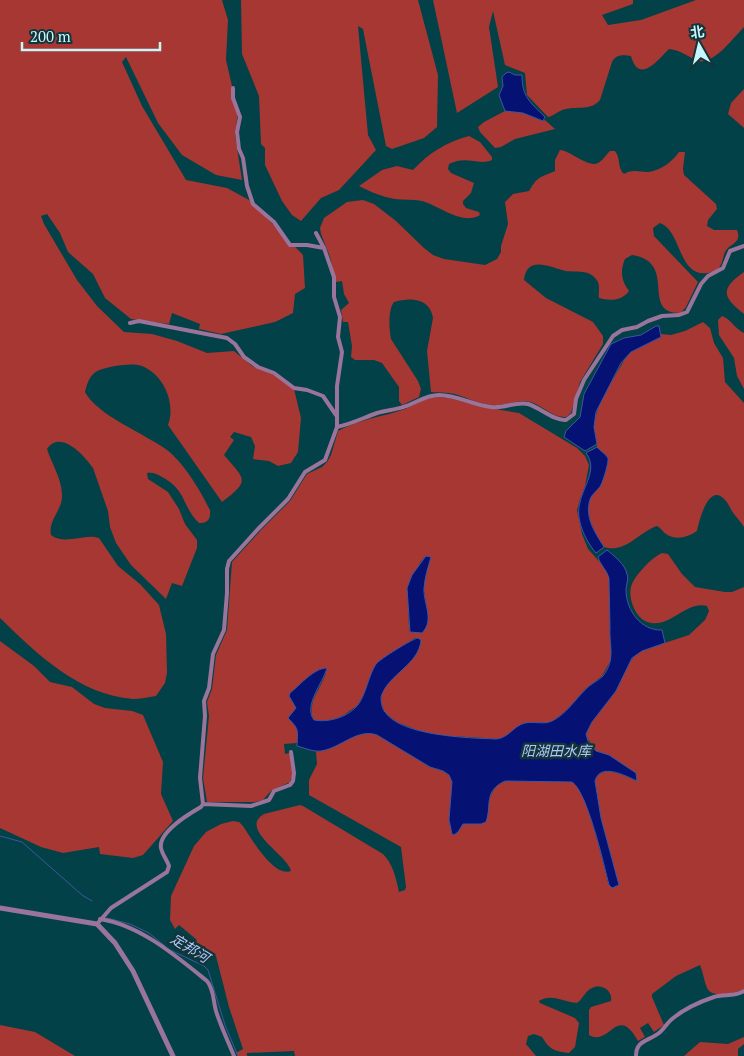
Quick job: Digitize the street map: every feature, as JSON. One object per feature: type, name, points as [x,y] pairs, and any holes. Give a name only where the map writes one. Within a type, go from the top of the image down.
[{"type":"street","points":[[233,88],[240,116],[237,132],[239,149],[243,158],[247,186],[253,204],[274,222],[290,245],[324,248]]},
{"type":"street","points":[[203,804],[200,778],[206,716],[204,701],[209,688],[213,654],[224,630],[229,561],[288,499],[305,472],[325,460],[337,427],[337,390],[342,352],[338,337],[340,317],[334,297],[334,277],[324,248],[316,233]]},
{"type":"street","points":[[337,427],[354,423],[377,413],[402,407],[434,395],[450,396],[492,408],[527,404],[547,412],[558,420],[566,420],[574,414],[576,399],[584,380],[613,336],[622,330],[637,327],[648,320],[662,316],[677,316],[686,312],[705,279],[723,268],[730,251],[744,246]]},
{"type":"street","points":[[130,323],[139,321],[178,327],[227,338],[235,344],[244,357],[258,367],[274,373],[294,388],[307,390],[323,396],[337,418]]},
{"type":"street","points":[[98,922],[111,908],[167,872],[169,866],[161,850],[161,843],[176,822],[203,804],[249,806],[269,800],[273,792],[290,785],[293,781],[294,773],[291,752]]},
{"type":"street","points":[[0,908],[98,922],[114,922],[132,928],[154,942],[207,981],[211,986],[215,1009],[234,1056]]},
{"type":"street","points":[[98,922],[131,966],[174,1056]]},
{"type":"street","points":[[636,1056],[638,1045],[659,1033],[688,1008],[715,996],[740,994],[744,991]]},
{"type":"shaded area","points":[[0,0],[222,0],[228,20],[226,60],[238,112],[235,135],[242,180],[216,175],[182,155],[158,123],[126,57],[122,62],[142,106],[186,180],[227,188],[249,200],[303,255],[305,288],[295,294],[293,313],[275,322],[221,334],[199,329],[200,324],[172,313],[169,324],[131,319],[105,298],[93,274],[68,252],[60,233],[47,214],[41,216],[77,280],[97,306],[124,332],[152,334],[177,341],[207,353],[234,351],[252,366],[277,376],[294,389],[301,418],[298,452],[291,463],[278,466],[269,461],[253,459],[255,446],[251,437],[234,432],[230,437],[234,440],[224,455],[237,470],[242,480],[238,489],[222,502],[168,425],[170,417],[169,399],[162,383],[150,370],[132,364],[103,369],[91,376],[85,392],[91,401],[122,424],[173,455],[191,477],[210,510],[208,520],[205,523],[199,523],[176,487],[158,475],[147,473],[148,479],[168,492],[179,509],[185,524],[197,540],[197,548],[182,586],[172,583],[166,599],[131,565],[116,543],[110,527],[108,511],[93,468],[78,451],[65,443],[58,442],[52,444],[47,449],[62,491],[61,503],[51,525],[51,535],[62,539],[99,538],[118,566],[140,584],[159,605],[166,634],[167,673],[165,683],[156,696],[133,699],[113,696],[77,681],[44,658],[0,618]]},
{"type":"shaded area","points":[[241,0],[418,0],[438,75],[437,127],[424,138],[392,149],[386,146],[363,29],[358,26],[368,135],[376,150],[339,190],[321,198],[301,221],[292,215],[282,201],[265,165],[265,148],[261,144],[259,96],[242,54]]},
{"type":"shaded area","points":[[433,0],[633,0],[633,4],[602,15],[608,25],[641,20],[696,0],[744,0],[744,27],[717,55],[704,61],[698,61],[681,52],[669,49],[649,68],[639,69],[634,64],[631,56],[618,56],[612,62],[600,100],[592,106],[563,110],[548,117],[527,95],[525,73],[505,65],[493,11],[489,27],[498,87],[457,113]]},
{"type":"shaded area","points":[[744,89],[744,128],[728,114],[731,103]]},
{"type":"shaded area","points":[[505,111],[523,113],[543,121],[545,120],[555,129],[515,139],[501,147],[495,148],[480,132],[478,127]]},
{"type":"shaded area","points":[[469,136],[480,142],[492,157],[492,160],[487,162],[455,161],[449,164],[448,169],[451,173],[474,183],[471,193],[463,201],[463,204],[466,208],[479,212],[480,215],[466,218],[450,214],[422,201],[390,198],[359,186],[382,170],[397,166],[413,170],[438,149],[453,141]]},
{"type":"shaded area","points":[[560,150],[594,164],[598,163],[610,151],[615,151],[620,169],[624,174],[633,171],[648,172],[657,170],[673,159],[679,152],[685,152],[684,175],[716,204],[717,209],[708,220],[707,226],[714,230],[737,230],[738,239],[726,250],[718,269],[708,273],[698,273],[685,261],[673,235],[667,228],[660,223],[653,228],[654,236],[698,282],[681,313],[669,311],[662,305],[654,267],[646,260],[632,255],[625,259],[622,268],[624,283],[629,291],[623,297],[616,299],[607,300],[599,298],[599,288],[596,279],[589,274],[540,265],[530,267],[526,272],[524,280],[546,298],[593,322],[603,336],[603,344],[580,382],[571,413],[566,417],[552,414],[531,402],[521,401],[492,405],[455,394],[431,392],[427,351],[433,318],[431,311],[428,306],[418,301],[394,302],[389,325],[391,339],[418,381],[421,389],[419,397],[402,405],[399,401],[399,387],[382,363],[374,360],[355,360],[351,357],[352,346],[348,322],[343,322],[341,310],[349,303],[344,294],[342,281],[336,282],[330,257],[321,234],[320,228],[324,218],[347,202],[363,200],[374,204],[396,221],[433,255],[444,259],[485,265],[497,259],[501,252],[508,224],[505,202],[513,194],[529,191],[539,178],[555,171],[555,160]]},
{"type":"shaded area","points":[[744,272],[744,314],[731,303],[727,293],[731,283]]},
{"type":"shaded area","points":[[722,316],[744,333],[744,389],[737,376],[734,358],[719,335],[718,320]]},
{"type":"shaded area","points":[[703,322],[710,328],[714,343],[723,358],[725,382],[744,403],[744,527],[728,503],[719,495],[714,495],[706,505],[697,531],[690,535],[682,537],[670,536],[657,526],[619,548],[604,547],[591,523],[588,509],[591,496],[600,486],[608,461],[597,447],[594,434],[594,422],[600,402],[626,357],[631,352],[661,337],[661,334],[671,335],[685,331]]},
{"type":"shaded area","points":[[433,398],[449,398],[519,413],[577,448],[585,456],[589,465],[585,486],[577,510],[582,534],[588,549],[606,569],[609,578],[611,660],[602,676],[585,689],[568,709],[553,721],[520,725],[501,739],[434,735],[397,722],[385,713],[381,702],[382,693],[387,684],[416,655],[421,642],[418,638],[383,658],[358,705],[335,719],[325,721],[314,720],[312,716],[313,703],[327,668],[290,693],[290,698],[296,709],[288,718],[296,727],[298,735],[297,743],[284,744],[285,754],[290,753],[293,774],[290,782],[271,791],[263,800],[255,802],[207,802],[203,778],[209,716],[207,702],[212,689],[216,655],[227,630],[232,562],[290,501],[307,474],[322,467],[327,462],[338,431]],"holes":[[[426,556],[431,557],[425,572],[424,589],[426,604],[410,632],[409,603],[413,581],[421,562]]]},
{"type":"shaded area","points":[[662,553],[668,554],[682,574],[695,587],[732,592],[744,587],[744,989],[724,994],[710,991],[707,988],[700,965],[676,976],[652,994],[664,1025],[654,1032],[648,1023],[640,1028],[645,1037],[638,1041],[631,1030],[624,1026],[614,1028],[603,1036],[589,1035],[589,1010],[591,1007],[611,1001],[609,991],[603,987],[590,989],[577,1003],[553,998],[539,1001],[575,1018],[579,1023],[575,1047],[569,1053],[553,1049],[547,1045],[542,1037],[534,1034],[528,1036],[526,1044],[536,1056],[295,1056],[294,1051],[247,1053],[247,1056],[238,1056],[236,1053],[243,1049],[229,1007],[216,956],[204,960],[193,944],[197,940],[179,925],[175,929],[170,920],[171,896],[194,846],[206,832],[221,824],[233,821],[239,822],[270,863],[284,872],[291,871],[282,857],[260,834],[257,827],[258,820],[264,814],[300,805],[383,854],[392,867],[399,892],[405,890],[406,887],[401,847],[309,795],[309,780],[317,764],[316,751],[324,750],[354,736],[369,733],[377,735],[430,767],[443,771],[449,775],[452,782],[449,820],[452,834],[458,832],[463,824],[476,824],[487,819],[488,807],[493,791],[504,782],[521,779],[546,782],[566,780],[575,783],[590,814],[609,885],[619,885],[601,818],[595,781],[602,773],[614,772],[636,781],[609,755],[596,751],[586,736],[589,726],[616,691],[636,654],[689,635],[705,620],[709,611],[707,606],[699,605],[661,622],[653,623],[641,619],[631,601],[631,587],[644,567],[653,558]]},
{"type":"shaded area","points":[[0,641],[34,666],[50,682],[72,687],[94,704],[105,708],[132,711],[143,715],[163,762],[161,794],[173,821],[143,855],[133,858],[100,854],[99,847],[63,853],[41,847],[0,828]]},
{"type":"shaded area","points":[[0,1025],[35,1032],[75,1056],[0,1056]]},
{"type":"shaded area","points":[[744,1037],[744,1044],[738,1049],[738,1056],[684,1056],[700,1042],[728,1044]]},
{"type":"water","points":[[509,72],[515,75],[522,75],[525,94],[545,117],[543,121],[523,113],[505,111],[499,95],[503,86],[502,77]]},
{"type":"water","points":[[659,326],[661,337],[631,352],[621,363],[596,412],[594,427],[597,444],[585,451],[564,437],[566,431],[580,417],[584,394],[611,344],[624,338],[641,335]]},
{"type":"water","points":[[597,447],[608,460],[601,485],[592,495],[588,510],[590,521],[604,547],[596,553],[582,529],[579,509],[591,465],[586,453]]},
{"type":"water","name":"阳湖田水库","points":[[607,550],[619,560],[626,570],[628,578],[627,598],[632,612],[641,623],[654,629],[662,630],[665,643],[642,651],[632,658],[616,691],[592,722],[586,734],[588,741],[596,751],[609,755],[636,773],[637,781],[608,771],[598,775],[595,781],[601,818],[619,885],[612,888],[609,885],[589,813],[578,788],[572,782],[505,781],[498,785],[491,794],[486,822],[481,824],[463,824],[454,835],[452,834],[449,820],[452,782],[449,775],[443,771],[430,767],[377,735],[363,734],[356,736],[321,751],[297,746],[297,730],[288,718],[296,708],[289,696],[290,693],[312,674],[327,668],[312,701],[311,714],[314,720],[320,721],[341,717],[357,706],[376,664],[418,638],[421,640],[415,656],[390,682],[381,697],[383,709],[393,720],[420,731],[436,734],[496,739],[525,723],[546,723],[557,718],[587,688],[603,676],[611,658],[609,578],[598,557]]},
{"type":"water","points":[[426,556],[431,557],[424,588],[428,623],[422,633],[410,632],[407,588],[412,575]]},
{"type":"waterway","name":"定邦河","points":[[0,836],[22,842],[82,895],[92,901]]},
{"type":"waterway","name":"定邦河","points":[[107,918],[130,924],[149,933],[165,946]]},
{"type":"waterway","name":"定邦河","points":[[168,949],[204,966],[208,970],[225,1025],[238,1056]]}]
